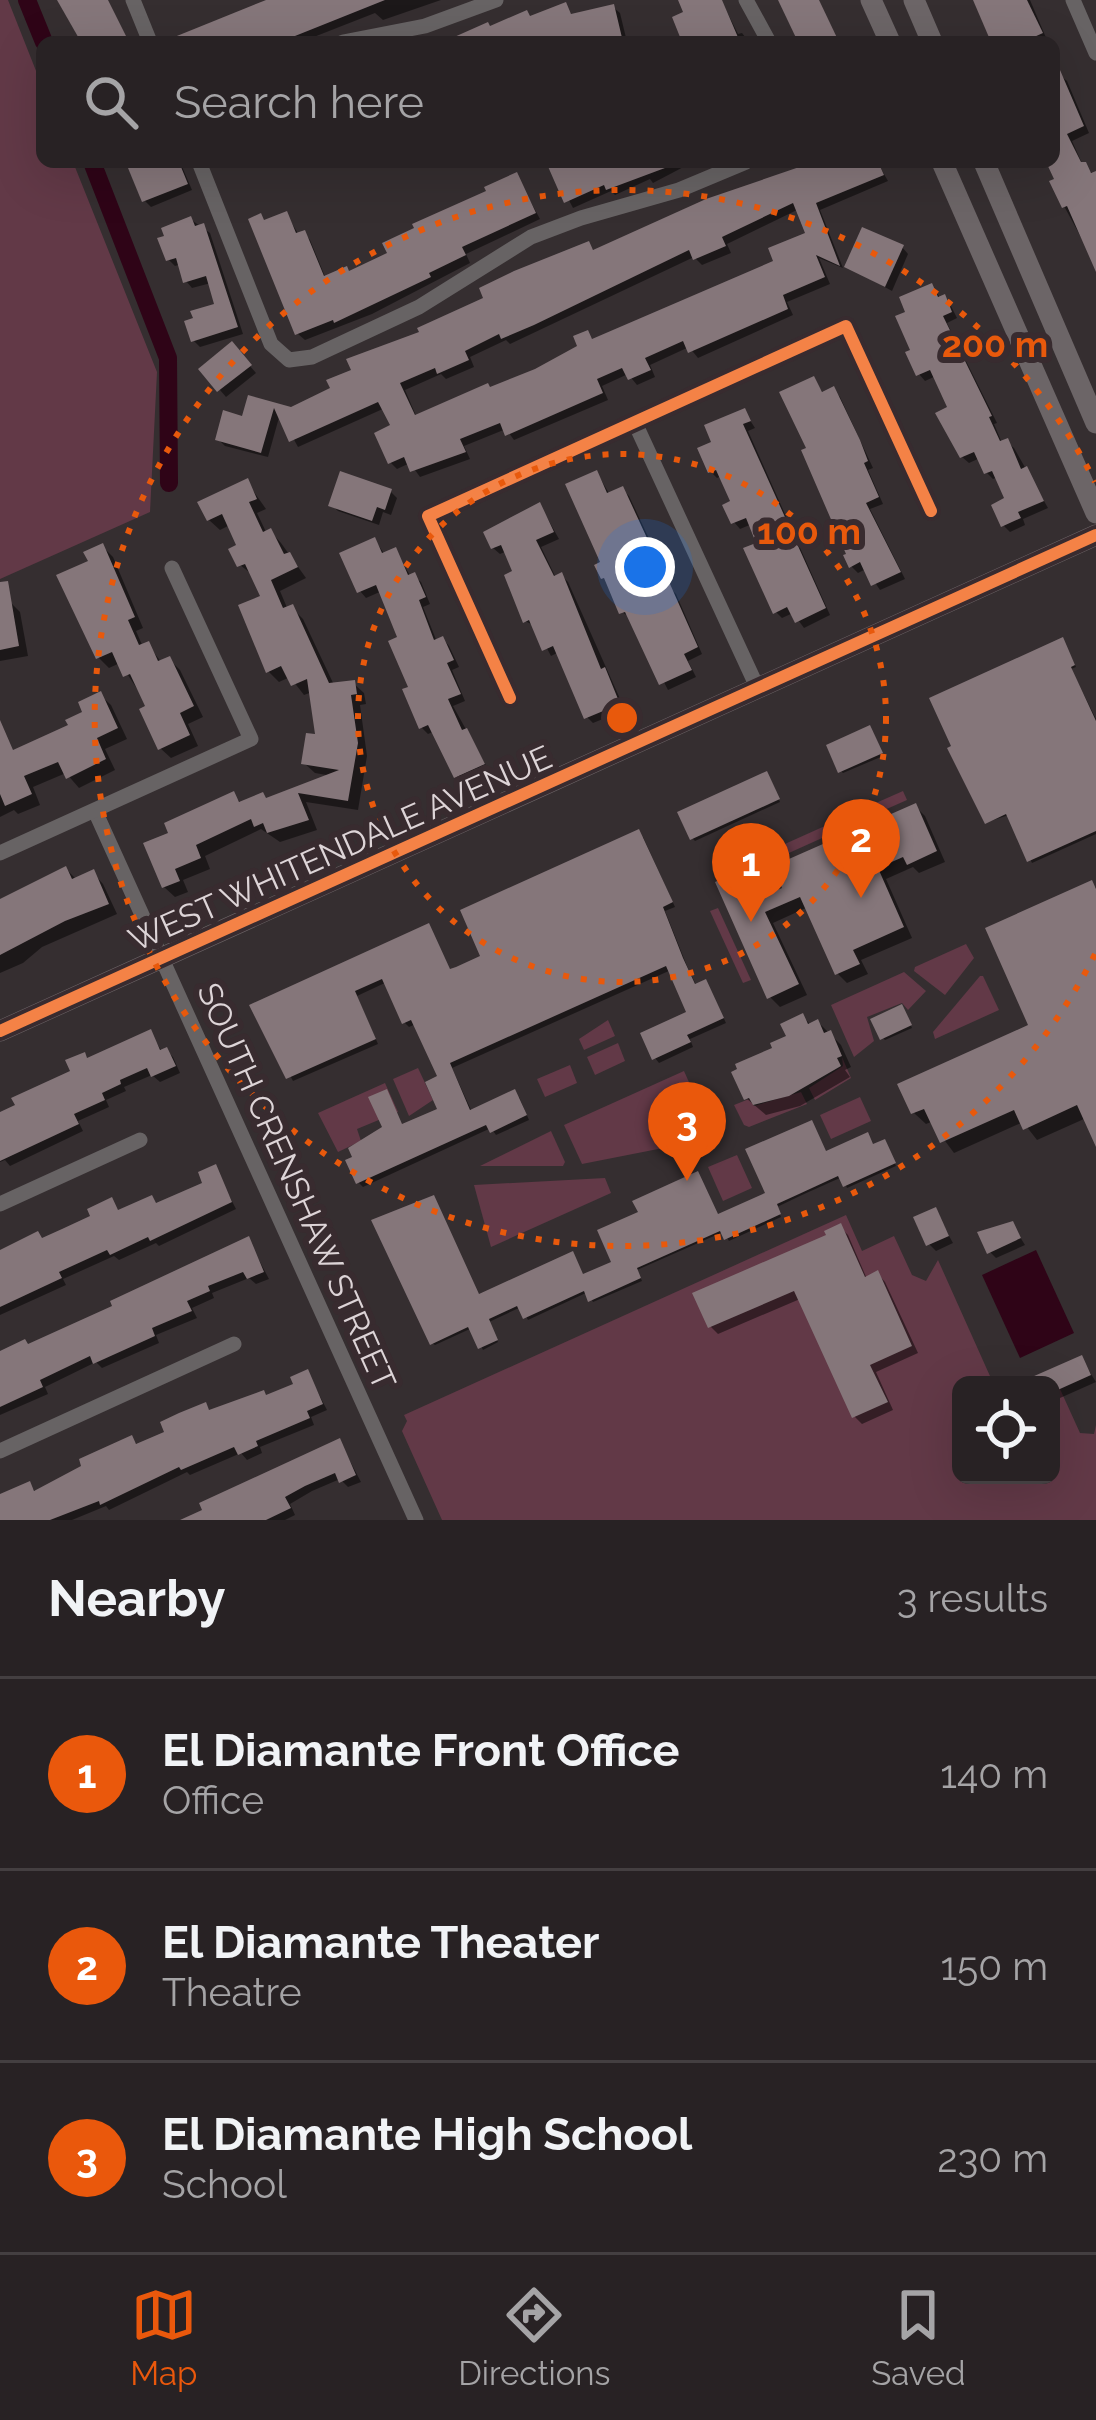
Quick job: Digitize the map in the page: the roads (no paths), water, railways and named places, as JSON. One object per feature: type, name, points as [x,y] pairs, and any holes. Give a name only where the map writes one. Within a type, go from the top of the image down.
[{"type":"street","points":[[133,0],[148,36]]},
{"type":"street","points":[[373,36],[424,26],[496,0]]},
{"type":"street","points":[[746,0],[766,36]]},
{"type":"street","points":[[872,0],[887,36]]},
{"type":"street","points":[[902,0],[929,36]]},
{"type":"street","points":[[914,0],[929,36]]},
{"type":"street","points":[[1072,0],[1096,53]]},
{"type":"street","points":[[201,168],[271,344],[293,361],[394,320],[544,232],[679,190],[732,168]]},
{"type":"street","points":[[945,168],[1096,513]]},
{"type":"street","points":[[987,168],[1096,423]]},
{"type":"street","points":[[510,698],[428,515],[847,326],[931,511]]},
{"type":"street","points":[[634,423],[758,689]]},
{"type":"street","name":"WEST WHITENDALE AVENUE","points":[[0,1031],[1096,536]]},
{"type":"street","points":[[0,853],[250,739],[172,568]]},
{"type":"street","name":"SOUTH CRENSHAW STREET","points":[[95,811],[416,1520]]},
{"type":"street","points":[[0,1204],[140,1140]]},
{"type":"street","points":[[0,1451],[234,1344]]},
{"type":"waterway","points":[[27,0],[42,36]]},
{"type":"waterway","points":[[94,168],[168,358],[169,483]]},
{"type":"place","name":"El Diamante Theater","points":[[861,898]]},
{"type":"place","name":"El Diamante Front Office","points":[[751,922]]},
{"type":"place","name":"El Diamante High School","points":[[687,1181]]}]
